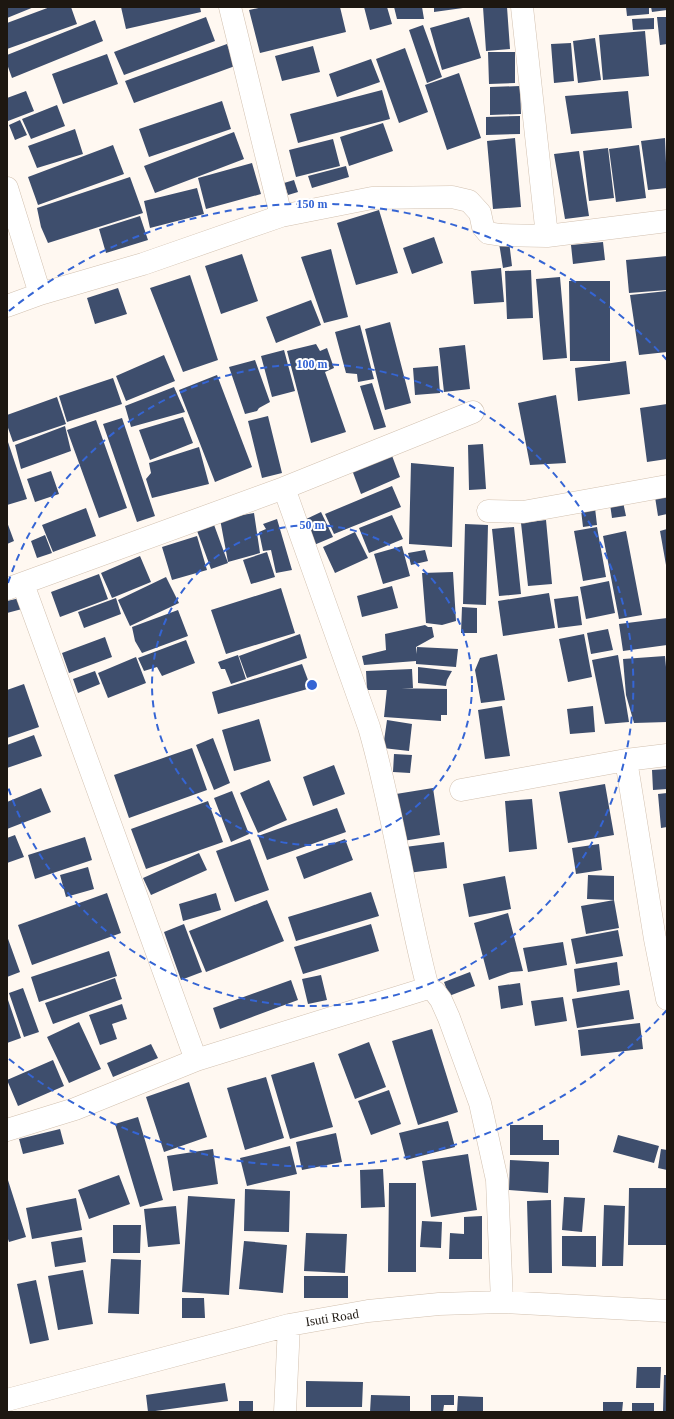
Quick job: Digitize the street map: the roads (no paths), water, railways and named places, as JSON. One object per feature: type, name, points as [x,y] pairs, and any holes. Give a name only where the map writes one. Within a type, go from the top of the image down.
[{"type":"street","points":[[230,7],[281,216]]},
{"type":"street","points":[[522,7],[547,236]]},
{"type":"street","points":[[7,188],[40,294]]},
{"type":"street","points":[[7,306],[40,294],[142,264],[281,216],[372,198],[452,196],[469,201],[480,213],[483,227],[488,233],[547,236],[667,221]]},
{"type":"street","points":[[196,1060],[15,586],[284,488],[473,412]]},
{"type":"street","points":[[488,511],[523,512],[667,486]]},
{"type":"street","points":[[284,488],[369,727],[379,761],[418,950],[428,988],[435,992],[446,1012],[480,1103],[497,1180],[502,1302]]},
{"type":"street","points":[[461,790],[626,760],[667,756]]},
{"type":"street","points":[[626,760],[655,939],[667,999]]},
{"type":"street","points":[[7,1130],[75,1109],[196,1060],[428,988]]},
{"type":"street","name":"Isuti Road","points":[[7,1400],[289,1325],[384,1310],[439,1304],[502,1302],[667,1311]]},
{"type":"street","points":[[284,1412],[289,1325]]}]
